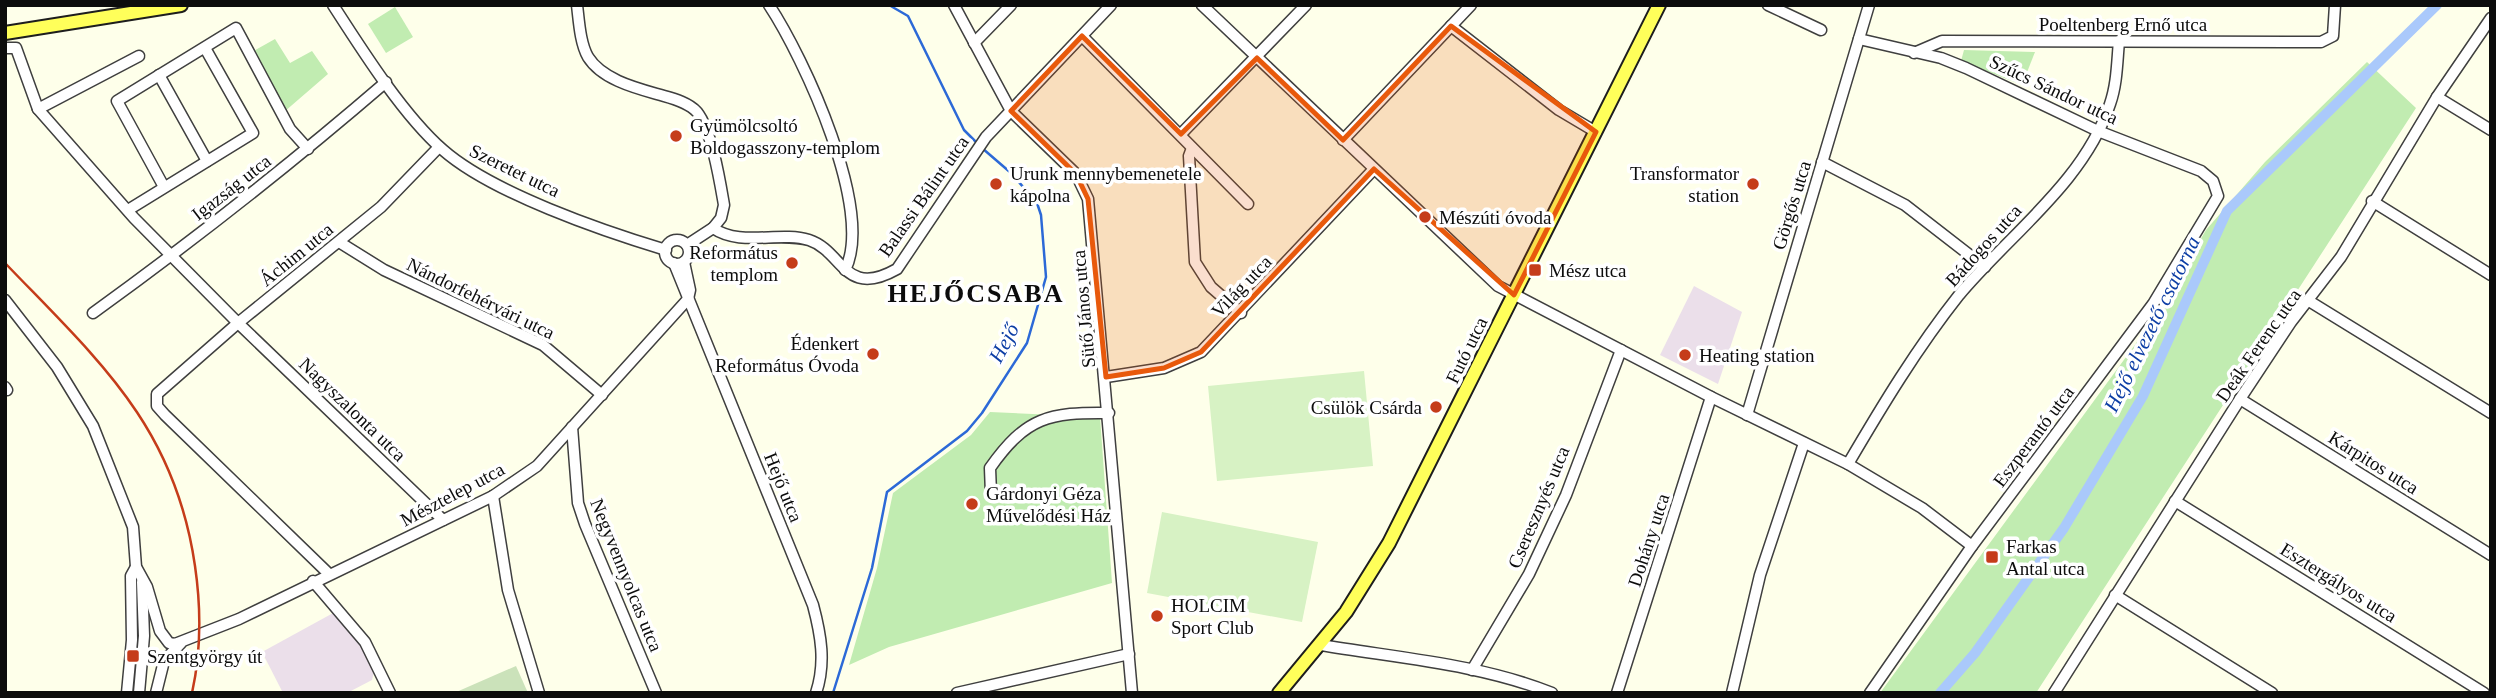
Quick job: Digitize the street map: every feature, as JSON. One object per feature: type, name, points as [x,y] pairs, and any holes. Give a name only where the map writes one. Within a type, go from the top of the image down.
[{"type":"main road","points":[[5,33],[181,5]]},
{"type":"main road","name":"Futó utca","points":[[1279,693],[1321,645],[1390,544],[1659,5]]},
{"type":"street","name":"Szeretet utca","points":[[333,5],[386,82],[439,147],[469,170],[595,226],[666,250]]},
{"type":"street","points":[[713,228],[720,233],[766,240],[792,238],[812,241],[845,271],[854,244],[845,178],[813,88],[785,29],[769,5]]},
{"type":"street","name":"Sütő János utca","points":[[954,5],[1011,111],[1076,174],[1088,199],[1106,377],[1132,693]]},
{"type":"street","points":[[974,44],[1011,5]]},
{"type":"street","name":"Balassi Bálint utca","points":[[845,271],[869,278],[897,269],[986,137],[1111,5]]},
{"type":"street","points":[[1202,5],[1498,286],[1711,397],[1848,464],[1922,508],[1972,546]]},
{"type":"street","points":[[1181,134],[1306,5]]},
{"type":"street","points":[[1343,141],[1471,5]]},
{"type":"street","points":[[1768,5],[1821,30]]},
{"type":"street","name":"Görgős utca","points":[[1747,415],[1869,5]]},
{"type":"street","name":"Poeltenberg Ernő utca","points":[[1914,52],[1942,41],[2321,42],[2333,36],[2335,5]]},
{"type":"street","points":[[579,6],[578,21],[588,58],[605,73],[626,84],[684,102],[697,112],[705,128],[724,205],[721,218],[713,228],[687,245]]},
{"type":"street","name":"Deák Ferenc utca","points":[[2054,693],[2240,399],[2291,322],[2341,257],[2372,201],[2437,97],[2491,18]]},
{"type":"street","points":[[1451,26],[1559,110],[1595,132]]},
{"type":"street","points":[[164,187],[117,101],[236,28],[290,129],[308,149]]},
{"type":"street","points":[[1082,36],[1248,204]]},
{"type":"street","name":"Szűcs Sándor utca","points":[[1858,40],[1914,52],[1966,68],[2098,131],[2201,171],[2213,181],[2218,196]]},
{"type":"street","name":"Bádogos utca","points":[[1848,464],[1928,335],[1985,267],[2071,173],[2098,131],[2116,81],[2119,41]]},
{"type":"street","points":[[5,48],[16,48],[38,109],[139,56]]},
{"type":"street","points":[[128,209],[253,133],[205,48]]},
{"type":"street","points":[[159,75],[207,161]]},
{"type":"street","name":"Igazság utca","points":[[93,313],[172,257],[308,149],[386,82]]},
{"type":"street","points":[[2437,97],[2491,130]]},
{"type":"street","name":"Nagyszalonta utca","points":[[38,109],[172,257],[443,520]]},
{"type":"street","name":"Áchim utca","points":[[329,574],[157,406],[157,394],[238,323],[381,207],[439,147]]},
{"type":"street","points":[[1192,148],[1189,156],[1195,262],[1211,287],[1241,313]]},
{"type":"street","points":[[1822,162],[1905,205],[1985,267]]},
{"type":"street","name":"Világ utca","points":[[1106,377],[1164,369],[1191,359],[1241,313],[1374,169]]},
{"type":"street","name":"Eszperantó utca","points":[[1870,693],[1972,546],[2153,304],[2218,196]]},
{"type":"street","points":[[2372,201],[2491,275]]},
{"type":"street","points":[[675,241],[687,245],[689,253],[679,262],[667,257],[666,250],[675,241]]},
{"type":"street","name":"Nándorfehérvári utca","points":[[339,242],[384,270],[542,345],[603,395]]},
{"type":"street","name":"Hejő utca","points":[[679,262],[688,299],[813,605],[822,639],[821,678],[816,693]]},
{"type":"street","name":"Mésztelep utca","points":[[156,693],[164,661],[181,643],[493,496],[537,466],[688,299]]},
{"type":"street","points":[[2309,301],[2491,413]]},
{"type":"street","points":[[7,305],[57,367],[93,426],[133,527],[144,636],[139,693]]},
{"type":"street","name":"Cseresznyés utca","points":[[1472,670],[1529,574],[1566,495],[1621,350]]},
{"type":"street","name":"Dohány utca","points":[[1617,693],[1711,397]]},
{"type":"street","name":"Kárpitos utca","points":[[2240,399],[2491,555]]},
{"type":"street","points":[[991,494],[990,468],[1018,433],[1050,415],[1109,413]]},
{"type":"street","name":"Negyvennyolcas utca","points":[[572,427],[578,503],[656,693]]},
{"type":"street","points":[[1732,693],[1760,575],[1804,443]]},
{"type":"street","points":[[493,496],[508,590],[539,693]]},
{"type":"street","name":"Esztergályos utca","points":[[2175,502],[2484,693]]},
{"type":"street","points":[[138,571],[165,639],[169,643],[181,643]]},
{"type":"street","points":[[127,693],[132,640],[131,576],[138,571]]},
{"type":"street","points":[[313,581],[365,642],[390,693]]},
{"type":"street","points":[[2115,595],[2272,693]]},
{"type":"street","points":[[1321,645],[1472,670],[1524,682],[1552,693]]},
{"type":"street","points":[[957,693],[1129,654]]},
{"type":"street","points":[[1519,693],[1524,682]]},
{"type":"highlighted area","points":[[1451,26],[1596,132],[1514,295],[1374,169],[1201,352],[1164,368],[1106,377],[1088,199],[1076,174],[1011,111],[1082,36],[1181,134],[1257,58],[1343,140]]},
{"type":"shaded area","points":[[1694,286],[1742,312],[1718,384],[1660,355]]},
{"type":"shaded area","points":[[335,612],[358,638],[374,672],[372,680],[347,693],[283,693],[262,652]]},
{"type":"green space","points":[[395,7],[413,37],[386,53],[368,24]]},
{"type":"green space","points":[[275,39],[290,63],[312,51],[328,74],[284,112],[252,52]]},
{"type":"green space","points":[[1964,50],[2035,52],[2022,85],[1961,61]]},
{"type":"green space","points":[[2367,62],[2416,108],[2036,693],[1880,693],[2156,316],[2206,230],[2265,162]]},
{"type":"green space","points":[[1364,371],[1373,466],[1217,481],[1208,386]]},
{"type":"green space","points":[[990,412],[1100,417],[1112,583],[889,647],[849,665],[877,568],[893,493],[971,435]]},
{"type":"green space","points":[[1162,512],[1318,542],[1302,622],[1147,593]]},
{"type":"green space","points":[[516,666],[528,693],[454,693]]},
{"type":"waterway","name":"Hejő","points":[[889,5],[908,16],[964,130],[977,143]]},
{"type":"waterway","name":"Hejő elvezető csatorna","points":[[1940,693],[1975,653],[2064,528],[2143,396],[2227,211],[2437,5]]},
{"type":"waterway","name":"Hejő","points":[[833,693],[872,568],[887,492],[967,431],[982,413],[1027,343],[1046,277],[1041,215],[1037,203],[1011,173],[982,148]]},
{"type":"railway","points":[[5,263],[101,365],[127,398],[151,434],[170,473],[185,517],[197,582],[198,646],[192,693]]},
{"type":"place","name":"Gyümölcsoltó Boldogasszony-templom","points":[[676,136]]},
{"type":"place","name":"Urunk mennybemenetele kápolna","points":[[996,184]]},
{"type":"place","name":"Transformator station","points":[[1753,184]]},
{"type":"place","name":"Mészúti óvoda","points":[[1425,217]]},
{"type":"place","name":"Református templom","points":[[792,263]]},
{"type":"place","name":"Mész utca","points":[[1535,270]]},
{"type":"place","name":"Édenkert Református Óvoda","points":[[873,354]]},
{"type":"place","name":"Heating station","points":[[1685,355]]},
{"type":"place","name":"Csülök Csárda","points":[[1436,407]]},
{"type":"place","name":"Gárdonyi Géza Művelődési Ház","points":[[972,504]]},
{"type":"place","name":"Farkas Antal utca","points":[[1992,557]]},
{"type":"place","name":"HOLCIM Sport Club","points":[[1157,616]]},
{"type":"place","name":"Szentgyörgy út","points":[[133,656]]},
{"type":"district","name":"HEJŐCSABA","points":[[976,293]]}]
